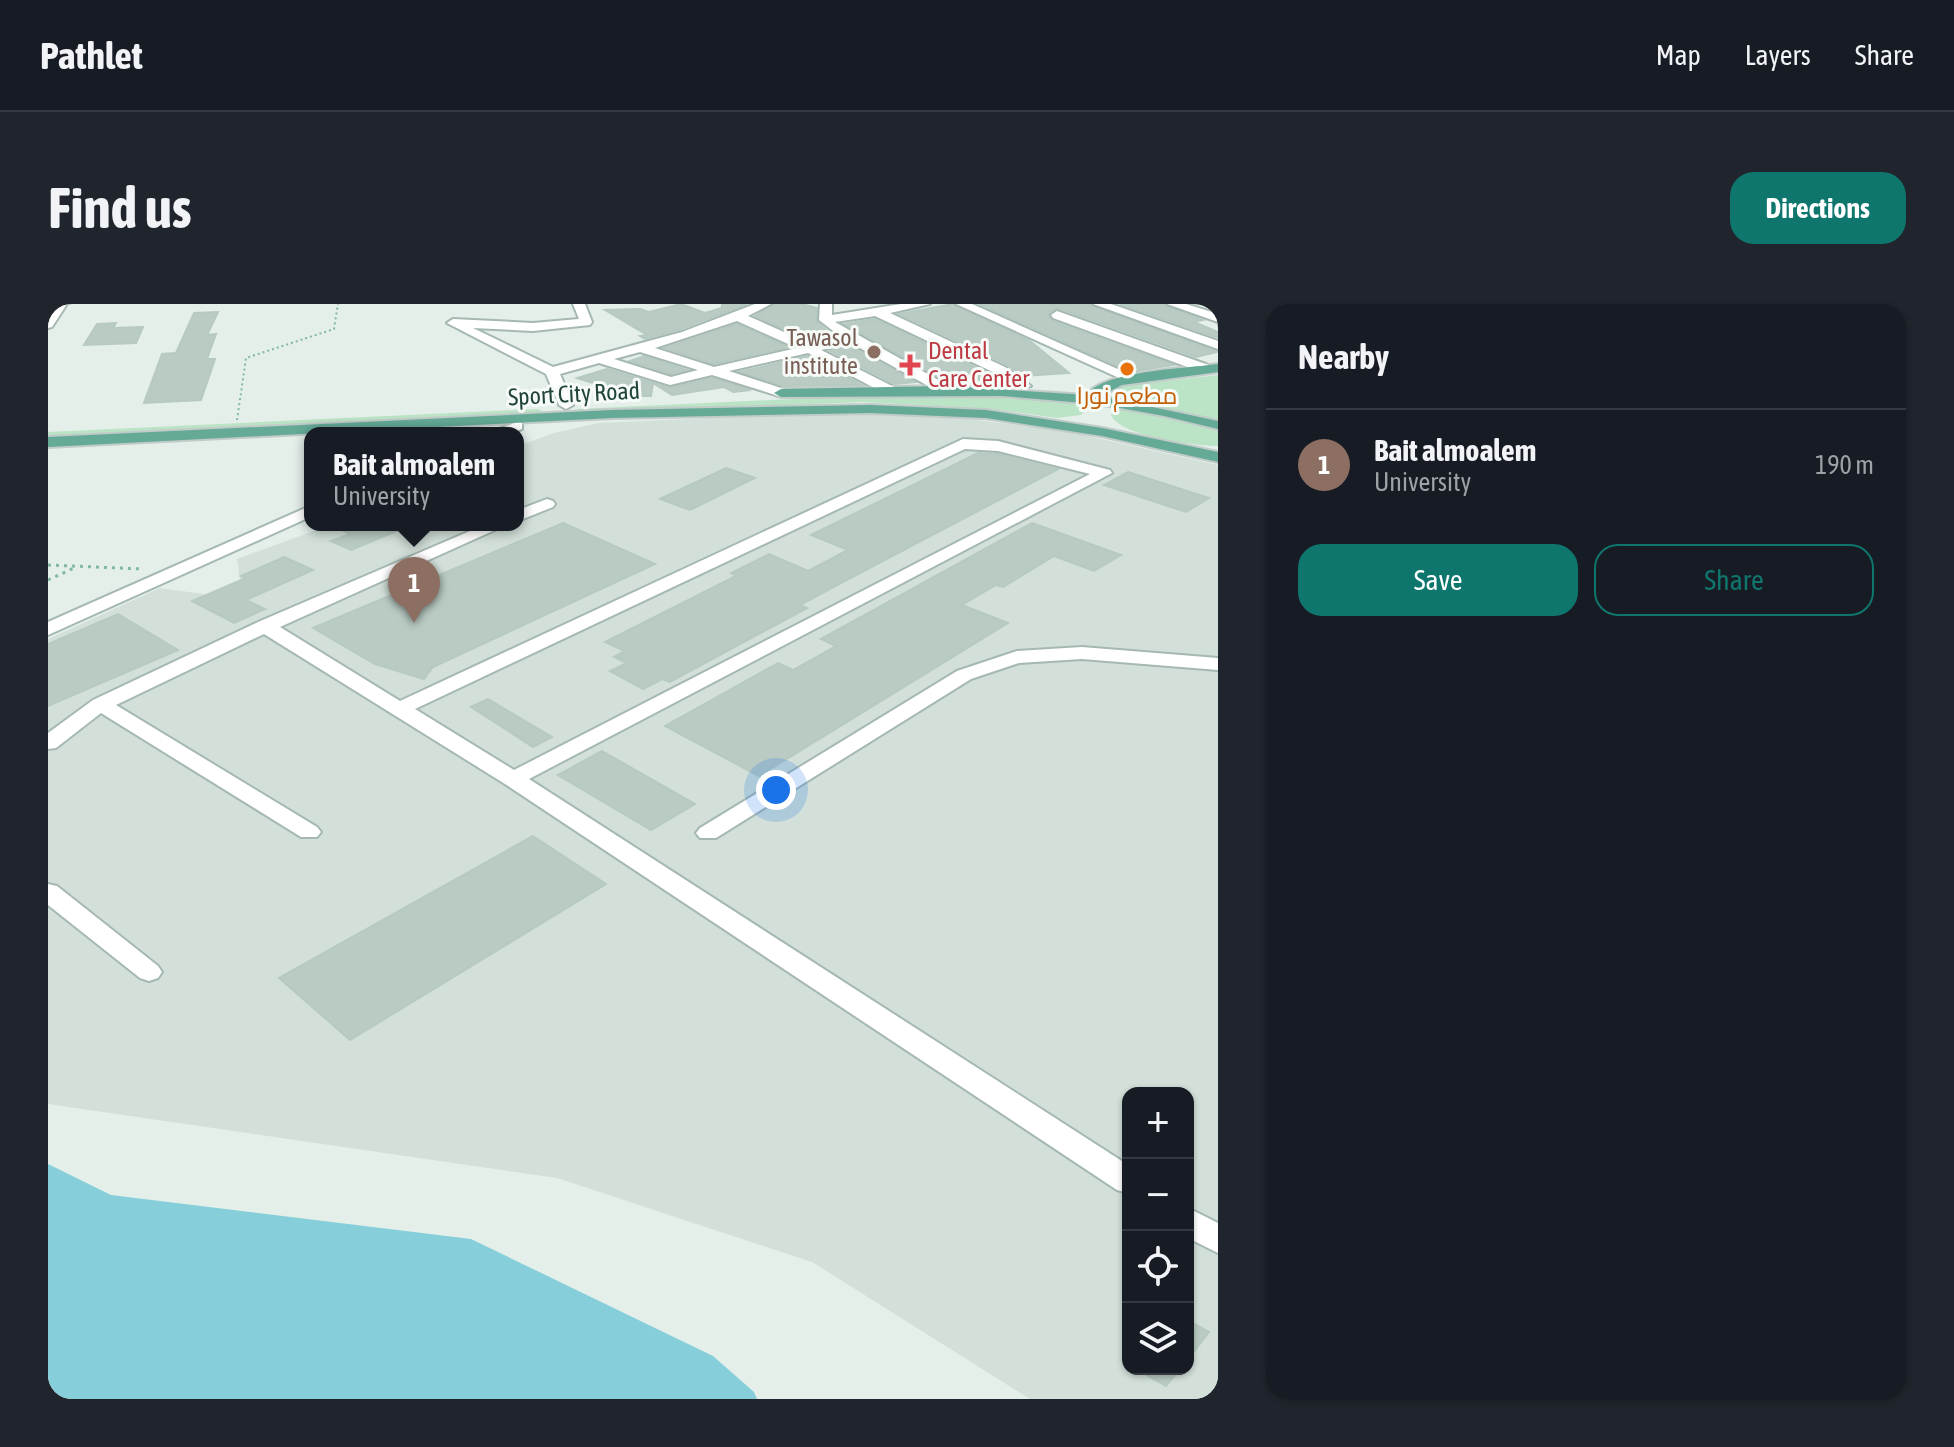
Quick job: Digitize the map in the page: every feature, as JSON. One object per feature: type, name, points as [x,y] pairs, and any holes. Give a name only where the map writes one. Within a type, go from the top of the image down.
[{"type":"main road","points":[[971,390],[1126,380],[1213,369]]},
{"type":"main road","points":[[1102,432],[1093,417],[1092,398],[1102,386],[1126,380]]},
{"type":"main road","name":"Sport City Road","points":[[48,429],[782,393],[944,389],[1092,398],[1173,412],[1218,425]]},
{"type":"main road","name":"Sport City Road","points":[[371,427],[758,409],[870,409],[986,414],[1102,432],[1217,455]]},
{"type":"main road","name":"Sport City Road","points":[[48,442],[304,430]]},
{"type":"street","points":[[48,324],[61,304]]},
{"type":"street","points":[[566,405],[552,372],[453,323],[533,327],[586,322],[579,304]]},
{"type":"street","points":[[552,372],[739,317],[765,304]]},
{"type":"street","points":[[825,320],[826,304]]},
{"type":"street","points":[[825,320],[924,304]]},
{"type":"street","points":[[962,304],[1126,380]]},
{"type":"street","points":[[1099,304],[1174,327],[1218,345]]},
{"type":"street","points":[[1173,304],[1218,319]]},
{"type":"street","points":[[1020,329],[1078,308]]},
{"type":"street","points":[[877,312],[956,352],[1000,370],[1024,386]]},
{"type":"street","points":[[1057,315],[1213,369]]},
{"type":"street","points":[[739,317],[889,390]]},
{"type":"street","points":[[1174,327],[1218,319]]},
{"type":"street","points":[[825,320],[851,339],[944,389]]},
{"type":"street","points":[[600,359],[670,381],[717,373],[851,339]]},
{"type":"street","points":[[641,348],[782,393]]},
{"type":"street","points":[[893,361],[956,352]]},
{"type":"street","points":[[399,709],[963,444],[998,446],[1104,473],[513,779]]},
{"type":"street","points":[[524,514],[547,504]]},
{"type":"street","points":[[48,629],[304,514]]},
{"type":"street","points":[[48,743],[100,704],[265,626],[484,531]]},
{"type":"street","points":[[265,626],[513,779],[1122,1177]]},
{"type":"street","points":[[708,833],[964,675],[1017,657],[1082,653],[1218,664]]},
{"type":"street","points":[[100,704],[309,832]]},
{"type":"street","points":[[48,892],[149,972]]},
{"type":"street","points":[[1194,1225],[1218,1240]]},
{"type":"path","points":[[236,421],[246,358],[334,329],[338,304]]},
{"type":"path","points":[[48,565],[151,568]]},
{"type":"path","points":[[48,580],[76,568]]},
{"type":"shaded area","points":[[866,411],[962,418],[1070,432],[1218,465],[1218,1399],[1030,1399],[812,1262],[557,1178],[48,1104],[48,639],[160,588],[210,595],[240,581],[237,559],[314,531],[524,531],[524,444],[554,433],[599,423]]},
{"type":"green space","points":[[1218,375],[1218,422],[1136,403],[1113,393],[1121,386]]},
{"type":"green space","points":[[992,394],[1079,402],[1086,408],[1081,415],[1057,418],[992,409],[863,402],[586,413],[576,409],[857,396]]},
{"type":"green space","points":[[538,409],[543,412],[48,436],[48,432]]},
{"type":"green space","points":[[1126,409],[1218,431],[1218,446],[1177,442],[1128,429],[1111,415],[1113,411]]},
{"type":"water","points":[[48,1164],[111,1195],[471,1239],[713,1356],[754,1392],[757,1399],[48,1399]]},
{"type":"building","points":[[681,304],[705,313],[722,308],[722,304],[747,304],[645,339],[640,336],[647,335],[605,310],[640,309],[649,312]]},
{"type":"building","points":[[774,304],[802,304],[817,308],[817,322],[834,336],[811,341],[755,316]]},
{"type":"building","points":[[953,304],[1030,341],[1069,373],[1023,376],[1006,364],[899,314]]},
{"type":"building","points":[[979,304],[1090,304],[1217,352],[1196,357],[1058,308],[1049,312],[1052,321],[1173,365],[1131,372]]},
{"type":"building","points":[[1120,304],[1164,304],[1203,320],[1194,322],[1218,332],[1218,338]]},
{"type":"building","points":[[218,312],[207,335],[216,334],[207,359],[215,359],[201,400],[144,403],[162,354],[176,353],[194,313]]},
{"type":"building","points":[[875,319],[998,378],[947,382],[844,324]]},
{"type":"building","points":[[116,323],[113,328],[143,327],[136,343],[84,345],[97,324]]},
{"type":"building","points":[[737,324],[788,347],[714,364],[665,348]]},
{"type":"building","points":[[851,346],[915,382],[895,384],[830,351]]},
{"type":"building","points":[[644,356],[687,370],[671,374],[630,361]]},
{"type":"building","points":[[808,356],[862,385],[784,386],[740,372]]},
{"type":"building","points":[[607,369],[653,383],[651,396],[634,396],[577,378]]},
{"type":"building","points":[[712,378],[751,390],[733,392],[724,387],[672,395],[653,383],[669,388]]},
{"type":"building","points":[[978,453],[998,454],[1058,469],[800,605],[807,608],[670,682],[662,679],[643,689],[610,671],[627,663],[614,657],[625,651],[605,642],[736,576],[731,573],[769,554],[808,571],[848,550],[811,535]]},
{"type":"building","points":[[726,468],[755,478],[690,510],[660,499]]},
{"type":"building","points":[[1128,472],[1209,498],[1186,512],[1104,485]]},
{"type":"building","points":[[563,523],[655,564],[433,667],[424,679],[375,664],[313,628]]},
{"type":"building","points":[[1032,523],[1121,555],[1094,571],[1054,556],[1003,587],[996,585],[962,605],[1008,623],[759,776],[665,726],[778,663],[793,670],[836,646],[821,639]]},
{"type":"building","points":[[344,531],[397,531],[351,550],[331,541],[350,534]]},
{"type":"building","points":[[284,557],[313,570],[246,600],[265,609],[234,623],[192,601],[246,578],[241,576]]},
{"type":"building","points":[[118,614],[178,650],[48,706],[48,644]]},
{"type":"building","points":[[488,699],[552,737],[533,747],[471,707]]},
{"type":"building","points":[[602,751],[695,804],[651,830],[558,775]]},
{"type":"building","points":[[533,836],[606,884],[350,1040],[279,978]]},
{"type":"building","points":[[1194,1323],[1209,1332],[1194,1351]]},
{"type":"building","points":[[1147,1375],[1175,1375],[1166,1386]]},
{"type":"place","name":"Tawasol institute","points":[[874,352]]},
{"type":"place","name":"Dental Care Center","points":[[910,365]]},
{"type":"place","name":"مطعم نورا","points":[[1127,369]]},
{"type":"place","name":"Bait almoalem","points":[[414,623]]}]
